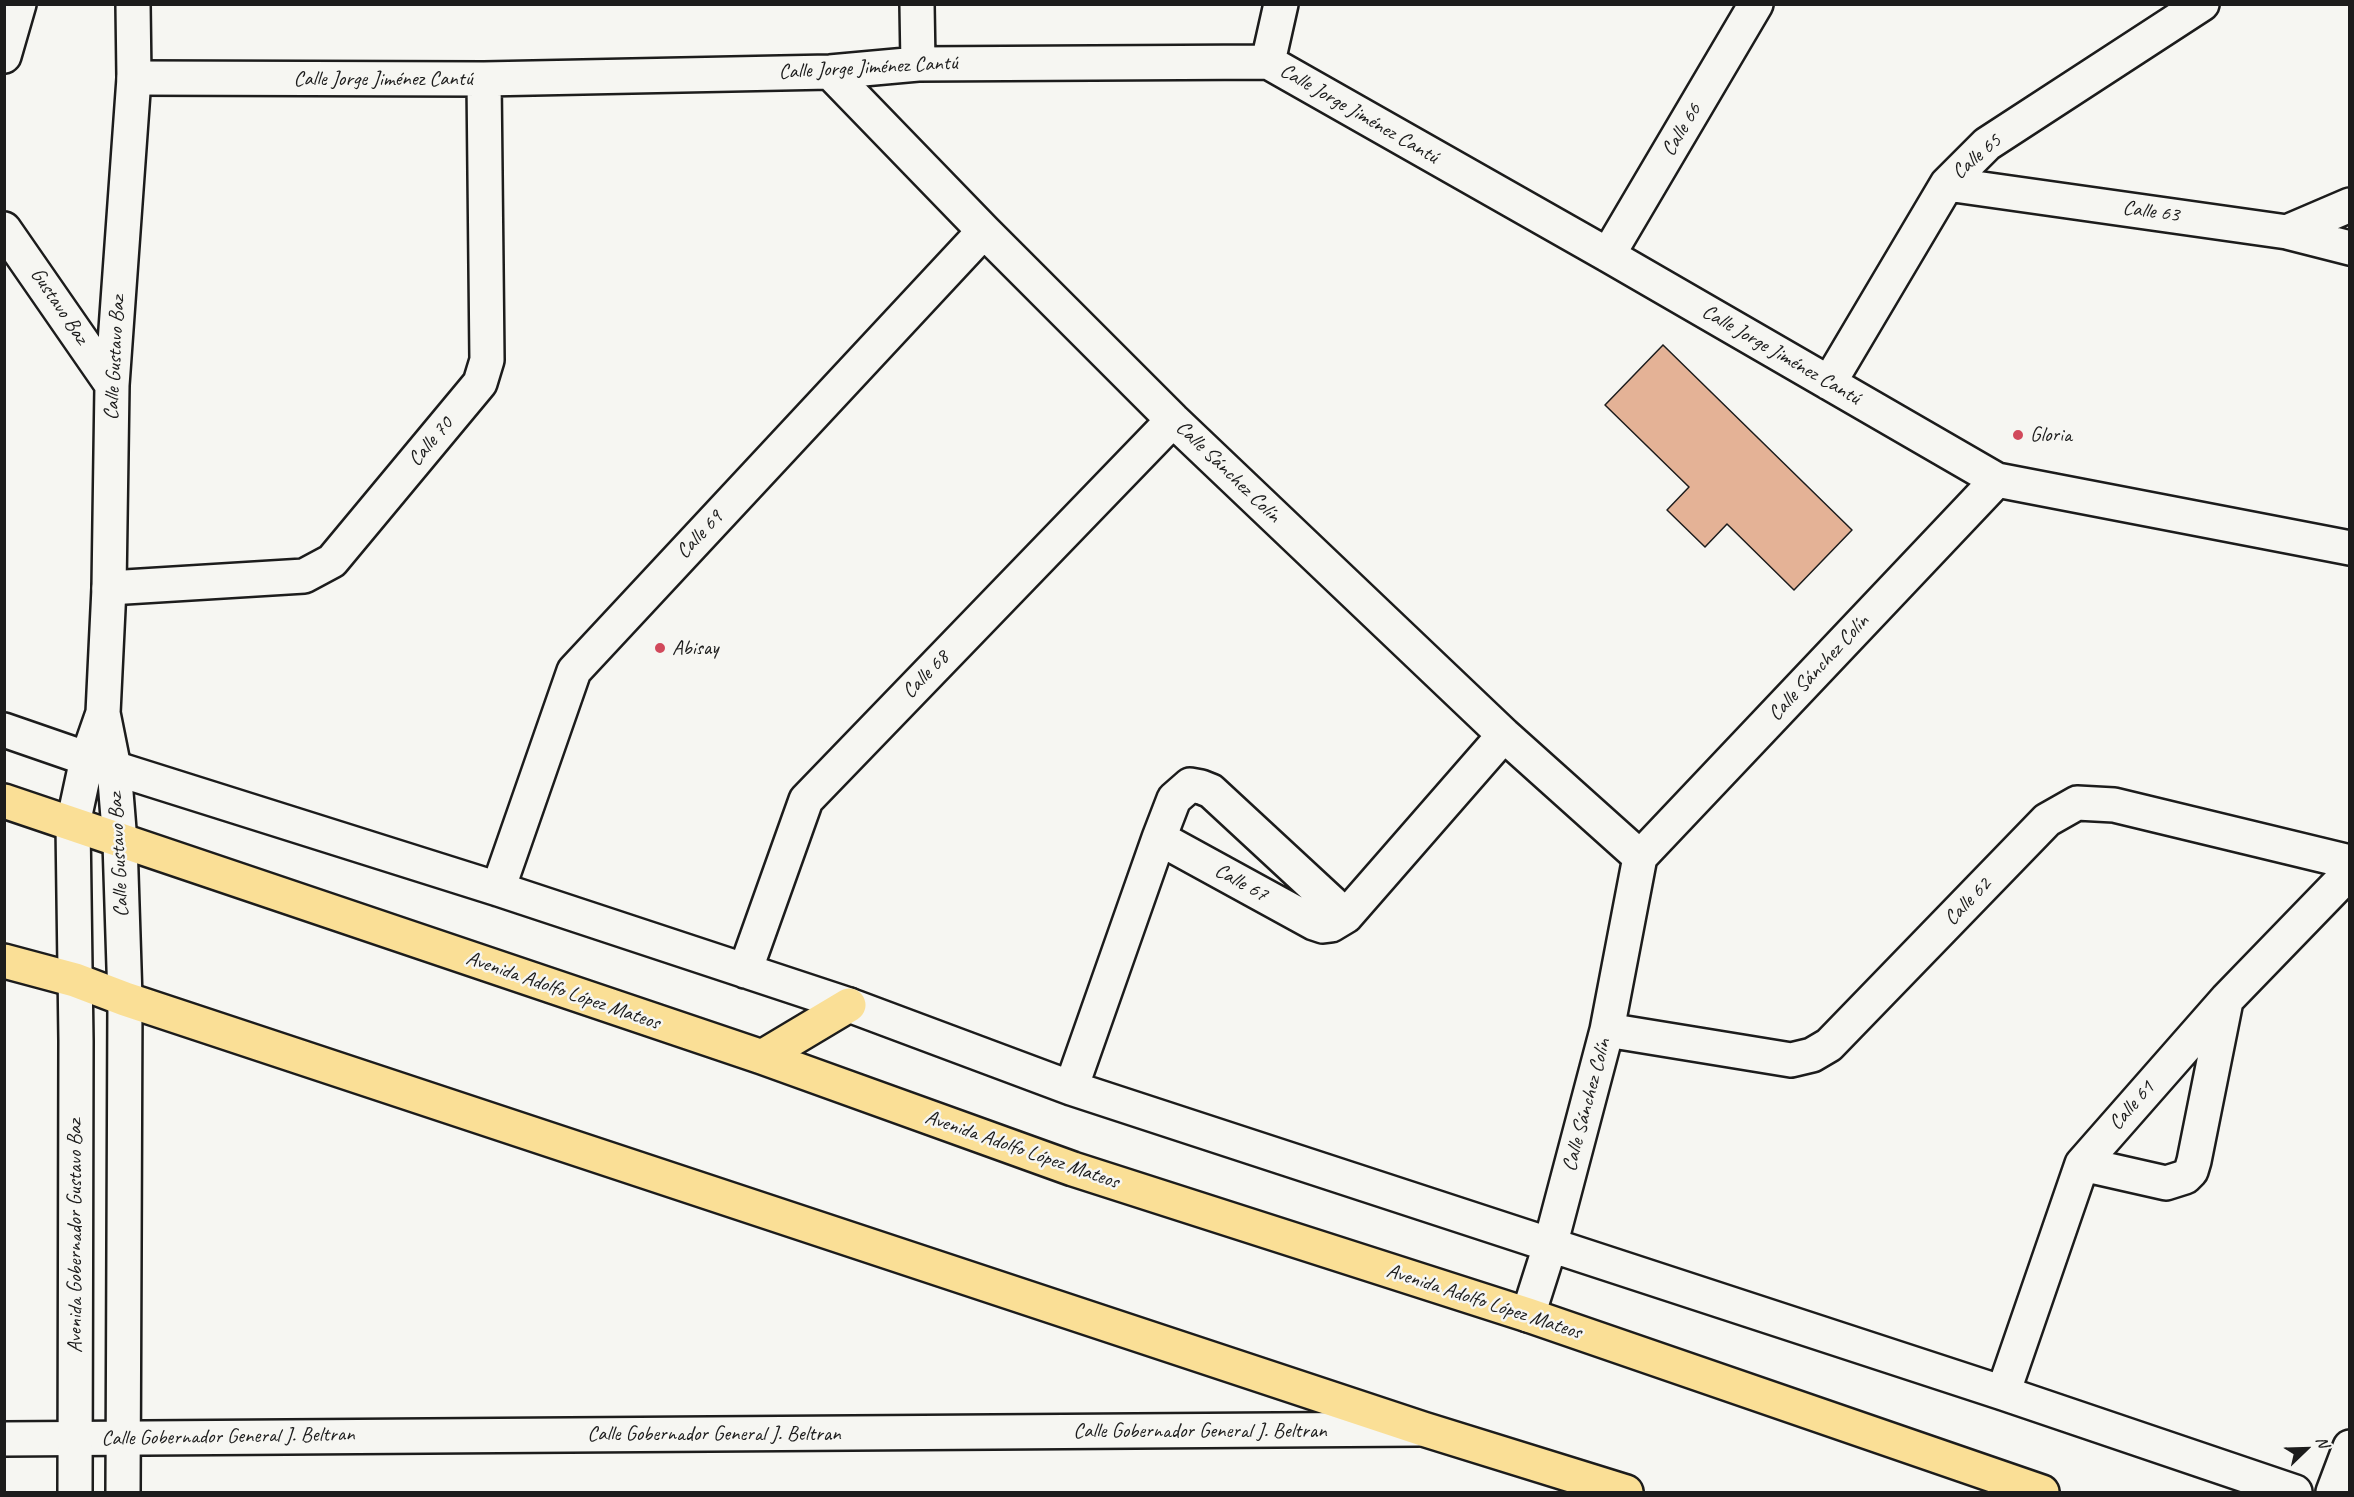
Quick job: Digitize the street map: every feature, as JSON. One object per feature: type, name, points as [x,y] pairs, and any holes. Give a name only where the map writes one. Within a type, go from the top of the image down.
[{"type":"main road","name":"Avenida Adolfo López Mateos","points":[[4,801],[762,1057],[1073,1169],[1528,1315],[2042,1492]]},
{"type":"main road","points":[[4,961],[75,980],[125,999],[1423,1429],[1569,1483],[1626,1492]]},
{"type":"main road","points":[[762,1057],[849,1005]]},
{"type":"street","points":[[4,56],[19,4]]},
{"type":"street","name":"Calle Gustavo Baz","points":[[125,999],[120,842],[101,764],[109,588],[112,385],[134,78],[134,4]]},
{"type":"street","points":[[917,4],[918,64]]},
{"type":"street","points":[[1268,62],[1281,4]]},
{"type":"street","name":"Calle 66","points":[[1608,255],[1756,4]]},
{"type":"street","name":"Calle 65","points":[[1829,383],[1947,184],[1987,144],[2202,4]]},
{"type":"street","name":"Calle Jorge Jiménez Cantú","points":[[134,78],[484,79],[830,72],[918,64],[1268,62],[1997,480],[2349,548]]},
{"type":"street","name":"Calle Sánchez Colín","points":[[830,72],[984,231],[1173,420],[1504,735],[1640,857]]},
{"type":"street","name":"Calle 70","points":[[109,588],[304,576],[332,561],[480,383],[487,360],[484,79]]},
{"type":"street","name":"Calle 63","points":[[1947,184],[2287,231],[2349,248]]},
{"type":"street","points":[[2287,231],[2349,205]]},
{"type":"street","name":"Gustavo Baz","points":[[4,229],[112,385]]},
{"type":"street","name":"Calle 69","points":[[498,889],[574,671],[984,231]]},
{"type":"street","name":"Calle 68","points":[[745,971],[806,800],[1173,420]]},
{"type":"street","name":"Calle Sánchez Colín","points":[[1528,1315],[1550,1246],[1607,1030],[1640,857],[1997,480]]},
{"type":"street","points":[[4,730],[101,764],[498,889],[849,1005],[1071,1088],[2003,1393],[2295,1492]]},
{"type":"street","points":[[1071,1088],[1159,838],[1174,800],[1190,785],[1211,791],[1346,916],[1504,735]]},
{"type":"street","name":"Calle Gustavo Baz","points":[[75,980],[73,824],[101,764]]},
{"type":"street","name":"Calle 62","points":[[1607,1030],[1791,1060],[1812,1055],[1829,1045],[2047,820],[2077,803],[2114,806],[2349,862]]},
{"type":"street","name":"Calle 67","points":[[1159,838],[1314,923],[1331,924],[1346,916]]},
{"type":"street","name":"Calle 61","points":[[2003,1393],[2082,1164],[2227,999],[2349,872]]},
{"type":"street","name":"Avenida Gobernador Gustavo Baz","points":[[75,980],[75,1492]]},
{"type":"street","points":[[123,1492],[125,999]]},
{"type":"street","points":[[2082,1164],[2166,1182],[2185,1177],[2191,1171],[2227,999]]},
{"type":"street","name":"Calle Gobernador General J. Beltran","points":[[4,1439],[1423,1429]]},
{"type":"street","points":[[2333,1492],[2349,1447]]},
{"type":"building","points":[[1663,345],[1852,530],[1794,590],[1727,524],[1705,547],[1667,510],[1689,487],[1605,405]]},
{"type":"place","name":"Gloria","points":[[2018,435]]},
{"type":"place","name":"Abisay","points":[[660,648]]}]
